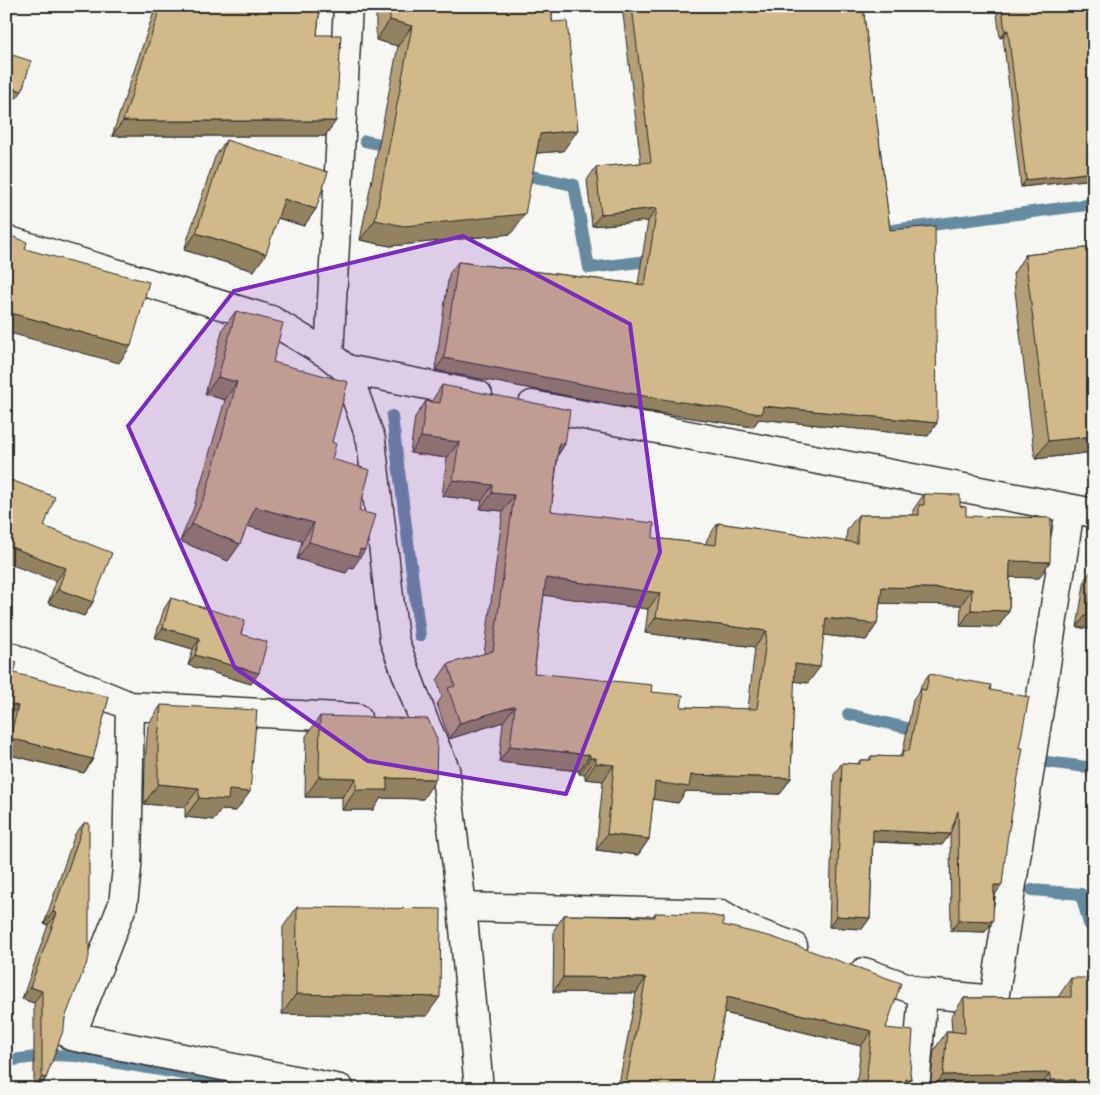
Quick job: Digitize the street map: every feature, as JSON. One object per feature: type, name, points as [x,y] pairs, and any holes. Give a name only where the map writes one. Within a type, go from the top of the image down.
[{"type":"street","points":[[348,6],[337,362],[371,440],[394,640],[424,721],[445,769],[462,907],[479,1089]]},
{"type":"street","points":[[6,240],[271,320],[337,362],[507,400],[1082,511],[994,1000],[923,993],[844,965]]},
{"type":"street","points":[[6,655],[130,706],[424,721]]},
{"type":"street","points":[[130,706],[127,868],[122,904],[71,1036],[247,1080],[340,1089]]},
{"type":"street","points":[[462,907],[721,914],[746,929],[818,955]]},
{"type":"street","points":[[915,1089],[923,993]]},
{"type":"highlighted area","points":[[463,236],[630,324],[660,552],[566,794],[368,761],[235,668],[128,426],[234,291]]},
{"type":"building","points":[[161,6],[320,6],[317,35],[341,35],[336,121],[123,121]]},
{"type":"building","points":[[390,6],[552,6],[552,22],[567,21],[578,130],[540,134],[525,214],[404,226],[375,220],[412,26],[390,20]]},
{"type":"building","points":[[632,6],[863,6],[890,230],[935,226],[937,423],[763,406],[762,414],[655,398],[444,358],[458,262],[645,285],[657,208],[601,214],[596,167],[651,162]]},
{"type":"building","points":[[1002,6],[1094,6],[1094,172],[1026,180],[1008,30],[1005,31]]},
{"type":"building","points":[[6,53],[31,61],[22,91],[6,86]]},
{"type":"building","points":[[226,140],[328,172],[316,209],[284,199],[266,254],[196,233]]},
{"type":"building","points":[[6,234],[27,242],[25,249],[149,282],[131,346],[7,312],[6,315]]},
{"type":"building","points":[[1094,247],[1094,436],[1048,441],[1025,255]]},
{"type":"building","points":[[236,311],[283,323],[273,362],[348,382],[332,442],[336,444],[332,459],[370,470],[359,511],[375,515],[365,550],[360,549],[358,556],[309,542],[314,523],[255,507],[240,544],[192,524],[206,493],[237,382],[218,377]]},
{"type":"building","points":[[442,385],[570,410],[565,444],[559,443],[551,511],[654,523],[653,538],[716,545],[718,523],[857,543],[858,515],[919,515],[919,505],[924,505],[924,494],[960,495],[960,506],[966,507],[966,516],[1051,518],[1050,562],[1010,561],[1009,611],[971,610],[972,589],[882,587],[877,624],[826,618],[820,667],[795,664],[791,778],[691,775],[689,787],[655,782],[649,839],[607,834],[614,765],[596,763],[596,758],[590,758],[590,755],[510,746],[515,706],[460,723],[448,688],[455,686],[448,664],[493,651],[514,495],[492,493],[493,485],[453,480],[459,442],[421,437],[426,401],[440,403]],"holes":[[[546,578],[660,593],[656,617],[767,631],[757,709],[681,707],[683,695],[651,692],[652,685],[534,673]]]},
{"type":"building","points":[[6,478],[55,497],[44,526],[112,553],[93,602],[58,589],[66,568],[6,545]]},
{"type":"building","points":[[1094,572],[1094,614],[1087,613]]},
{"type":"building","points":[[171,598],[245,620],[241,634],[267,642],[259,673],[195,655],[200,638],[163,628]]},
{"type":"building","points":[[6,659],[17,662],[14,673],[109,697],[93,759],[10,738],[18,706],[6,703]]},
{"type":"building","points":[[929,674],[991,685],[990,690],[1029,697],[1019,748],[1023,748],[1007,841],[1002,885],[994,885],[993,921],[959,920],[958,811],[950,834],[873,830],[870,918],[836,916],[842,763],[860,764],[860,760],[871,760],[871,756],[902,757],[903,751],[909,751],[921,689],[926,690]]},
{"type":"building","points":[[161,705],[257,710],[250,792],[229,790],[228,800],[199,798],[199,788],[158,784],[158,741]]},
{"type":"building","points":[[320,716],[428,719],[437,739],[436,779],[387,778],[387,790],[356,790],[356,778],[319,777]]},
{"type":"building","points":[[84,823],[89,823],[89,957],[65,1018],[64,1028],[46,1078],[42,1077],[42,991],[30,987],[57,913],[53,912]]},
{"type":"building","points":[[297,907],[441,909],[440,997],[296,994]]},
{"type":"building","points":[[655,913],[706,914],[723,918],[723,925],[772,937],[901,983],[886,1028],[913,1031],[911,1079],[906,1079],[905,1089],[865,1089],[872,1031],[727,997],[710,1089],[625,1089],[646,978],[563,977],[564,915],[655,917]]},
{"type":"building","points":[[1071,978],[1094,978],[1094,1089],[1075,1089],[1075,1080],[1050,1080],[1050,1073],[943,1075],[947,1031],[965,1033],[964,998],[1071,997]]},
{"type":"building","points":[[586,1086],[607,1089],[585,1089]]},
{"type":"waterway","points":[[365,141],[394,147]]},
{"type":"waterway","points":[[516,173],[574,185],[589,268],[657,260]]},
{"type":"waterway","points":[[885,231],[1094,204]]},
{"type":"waterway","points":[[392,416],[420,636]]},
{"type":"waterway","points":[[848,714],[924,732]]},
{"type":"waterway","points":[[1047,762],[1094,768]]},
{"type":"waterway","points":[[1032,890],[1081,894],[1089,924],[1094,923]]},
{"type":"waterway","points":[[6,1061],[50,1055],[77,1056],[219,1080]]}]
